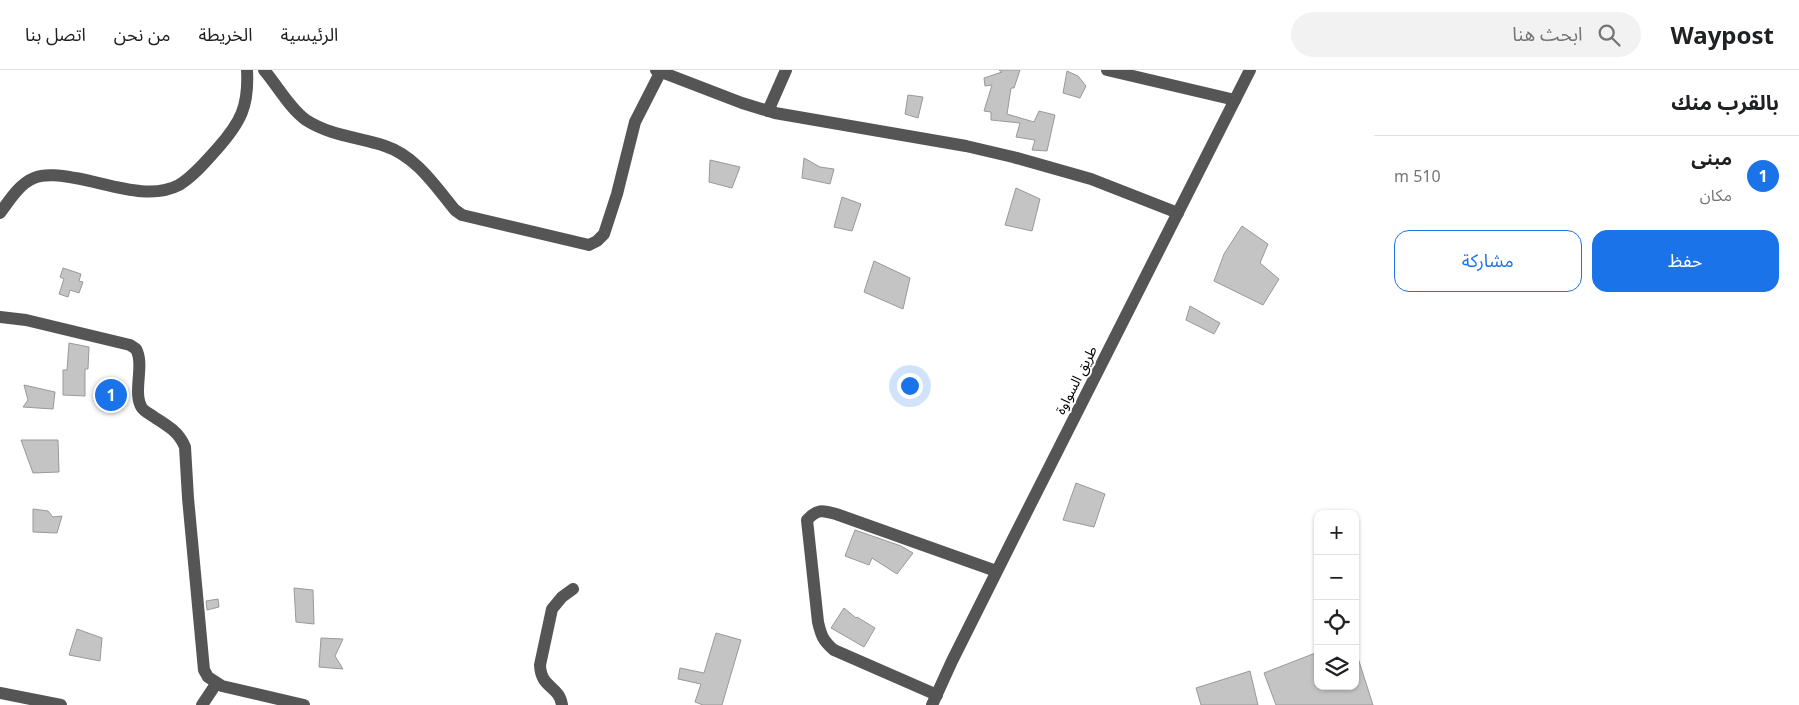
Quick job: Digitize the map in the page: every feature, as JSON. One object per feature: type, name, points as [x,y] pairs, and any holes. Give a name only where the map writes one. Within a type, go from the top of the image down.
[{"type":"street","points":[[0,213],[23,185],[34,178],[40,177],[67,177],[147,193],[178,185],[191,176],[225,140],[244,110],[248,94],[247,70]]},
{"type":"street","points":[[264,70],[291,106],[306,120],[336,135],[385,146],[394,150],[416,165],[455,210],[462,215],[589,245],[597,241],[604,234],[635,122],[658,71],[768,111],[966,146],[1092,179],[1178,213]]},
{"type":"street","points":[[768,111],[786,70]]},
{"type":"street","points":[[1107,70],[1235,100]]},
{"type":"street","name":"طريق السواوة","points":[[934,700],[996,571],[1250,70]]},
{"type":"street","points":[[0,317],[26,320],[130,345],[138,352],[141,406],[146,412],[171,428],[185,447],[204,670],[208,677],[216,684],[230,689],[304,705]]},
{"type":"street","points":[[934,700],[834,650],[821,637],[806,520],[814,512],[824,510],[996,571]]},
{"type":"street","points":[[562,705],[561,697],[543,681],[540,674],[540,665],[552,609],[562,597],[573,589]]},
{"type":"street","points":[[202,705],[216,684]]},
{"type":"street","points":[[0,693],[61,705]]},
{"type":"building","points":[[999,70],[1020,70],[1014,88],[1011,88],[1007,114],[1034,122],[1039,111],[1055,115],[1047,151],[1032,150],[1035,140],[1016,137],[1020,123],[991,120],[991,112],[984,111],[992,85],[985,86],[984,78],[1002,72]]},
{"type":"building","points":[[1067,71],[1078,76],[1086,86],[1080,98],[1063,93]]},
{"type":"building","points":[[908,95],[923,97],[918,118],[905,114]]},
{"type":"building","points":[[804,158],[820,167],[834,169],[830,184],[802,178]]},
{"type":"building","points":[[710,160],[740,167],[732,188],[709,182]]},
{"type":"building","points":[[1016,188],[1040,199],[1032,231],[1005,225]]},
{"type":"building","points":[[842,197],[861,204],[852,231],[834,227]]},
{"type":"building","points":[[1242,226],[1268,244],[1260,263],[1279,279],[1263,305],[1214,281],[1224,254]]},
{"type":"building","points":[[874,261],[910,278],[903,309],[864,292]]},
{"type":"building","points":[[63,268],[81,274],[79,281],[83,282],[79,293],[70,290],[68,297],[59,294],[64,279],[60,277]]},
{"type":"building","points":[[1190,306],[1220,323],[1214,334],[1186,320]]},
{"type":"building","points":[[69,343],[89,347],[88,369],[85,369],[85,396],[63,395],[63,370],[67,370]]},
{"type":"building","points":[[100,382],[128,390],[122,409],[94,401]]},
{"type":"building","points":[[24,385],[55,392],[53,409],[23,407],[28,400]]},
{"type":"building","points":[[21,440],[58,440],[59,472],[33,473]]},
{"type":"building","points":[[1076,483],[1105,494],[1094,527],[1063,520]]},
{"type":"building","points":[[33,509],[48,511],[53,517],[62,516],[57,533],[33,532]]},
{"type":"building","points":[[855,530],[901,546],[913,553],[897,574],[872,558],[869,565],[845,556]]},
{"type":"building","points":[[294,588],[313,590],[314,624],[296,622]]},
{"type":"building","points":[[218,599],[219,607],[207,610],[206,601]]},
{"type":"building","points":[[844,608],[856,618],[875,628],[864,647],[831,628]]},
{"type":"building","points":[[77,629],[102,638],[100,661],[69,655]]},
{"type":"building","points":[[716,633],[741,640],[722,705],[703,705],[695,702],[701,684],[678,679],[680,668],[704,673]]},
{"type":"building","points":[[321,638],[343,639],[335,656],[343,669],[319,667]]},
{"type":"building","points":[[1314,654],[1314,690],[1359,690],[1359,661],[1373,705],[1276,705],[1264,673]]},
{"type":"building","points":[[1250,671],[1258,705],[1201,705],[1196,688]]},
{"type":"place","name":"مبنى","points":[[111,395]]}]
